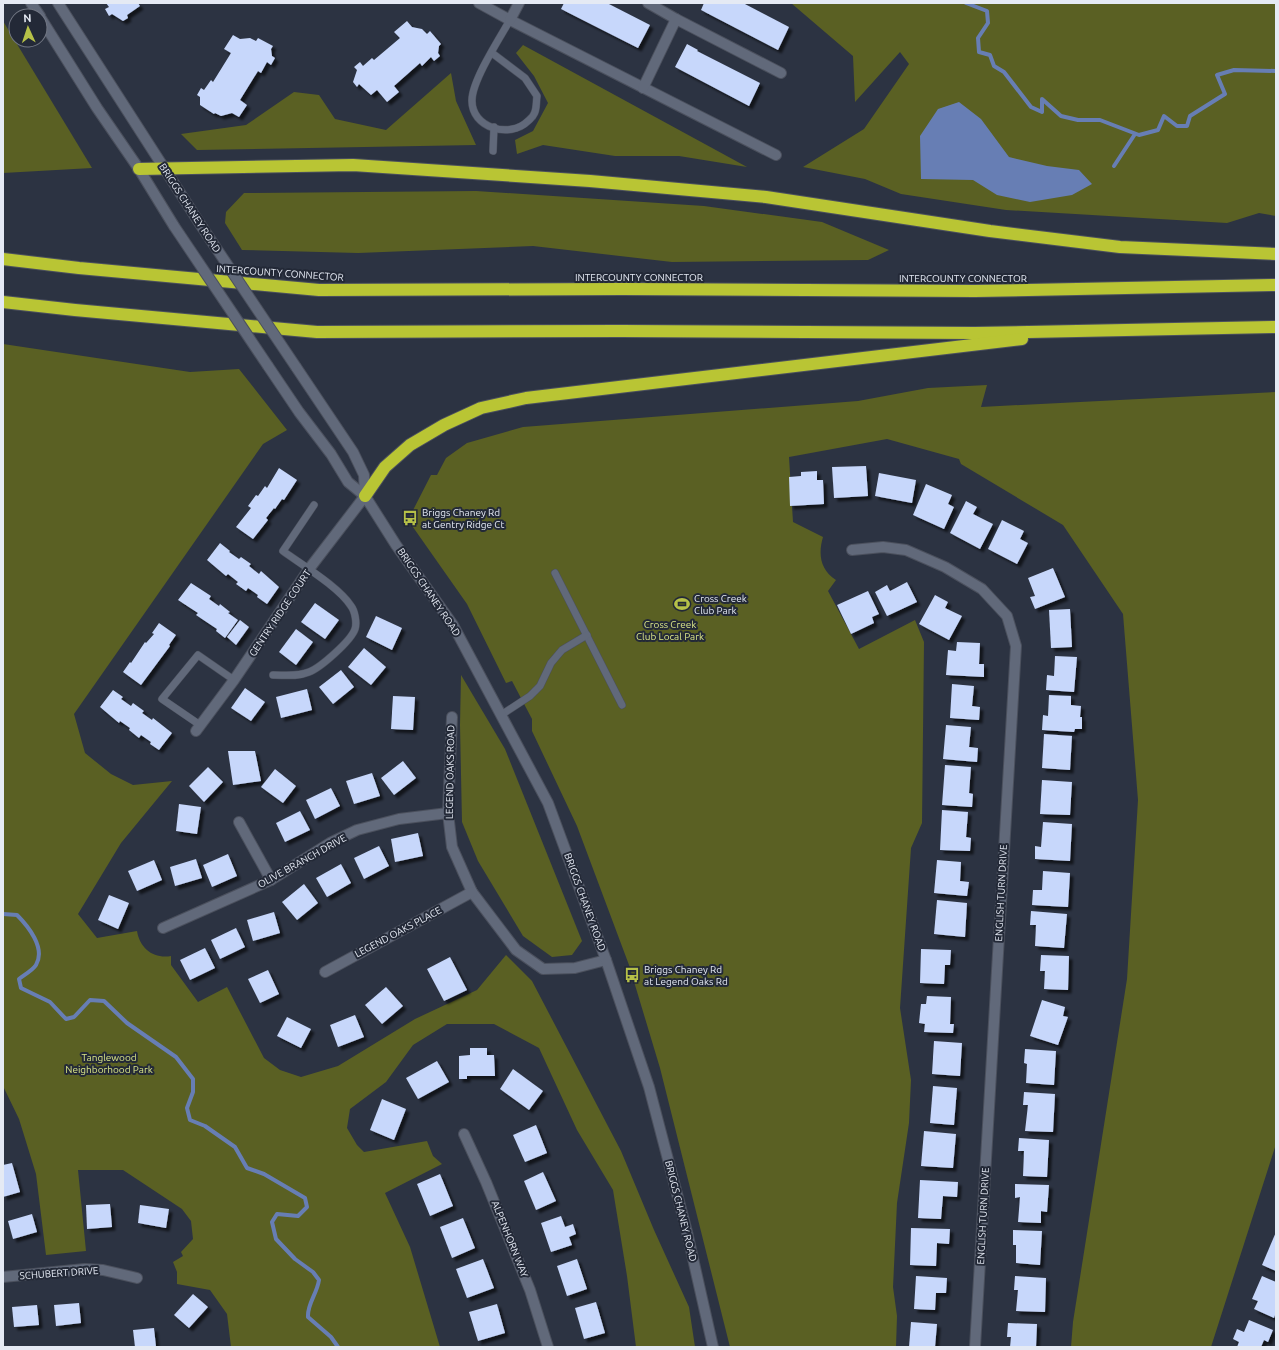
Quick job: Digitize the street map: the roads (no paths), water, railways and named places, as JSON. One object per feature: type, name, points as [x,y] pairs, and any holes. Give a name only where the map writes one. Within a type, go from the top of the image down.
[{"type":"highway","points":[[139,169],[353,165],[590,181],[766,197],[990,231],[1120,247],[1276,254]]},
{"type":"highway","name":"INTERCOUNTY CONNECTOR","points":[[3,259],[79,268],[319,290],[630,289],[975,291],[1276,285]]},
{"type":"highway","points":[[3,302],[317,332],[629,331],[975,333],[1276,327]]},
{"type":"highway","points":[[365,496],[385,467],[410,445],[444,424],[481,408],[526,398],[1095,330]]},
{"type":"street","name":"BRIGGS CHANEY ROAD","points":[[58,3],[202,227],[353,452],[364,475],[365,496]]},
{"type":"street","points":[[479,3],[643,88],[776,154]]},
{"type":"street","points":[[510,20],[519,3]]},
{"type":"street","points":[[648,3],[781,73]]},
{"type":"street","points":[[643,88],[676,19]]},
{"type":"street","name":"BRIGGS CHANEY ROAD","points":[[48,29],[97,108],[139,169],[174,226],[299,412],[330,454],[348,482],[365,496],[396,545],[453,625],[548,803],[606,960],[649,1087],[687,1232],[713,1347]]},
{"type":"street","name":"GENTRY RIDGE COURT","points":[[198,728],[234,680],[309,570],[365,496]]},
{"type":"street","name":"ENGLISH TURN DRIVE","points":[[852,550],[883,547],[906,550],[945,566],[982,589],[1007,616],[1016,646],[976,1347]]},
{"type":"street","name":"LEGEND OAKS ROAD","points":[[452,717],[448,813],[452,847],[472,892],[516,950],[543,969],[575,968],[606,960]]},
{"type":"street","name":"OLIVE BRANCH DRIVE","points":[[163,928],[272,880],[330,843],[357,830],[399,819],[448,813]]},
{"type":"street","points":[[239,822],[272,880]]},
{"type":"street","name":"LEGEND OAKS PLACE","points":[[325,972],[472,892]]},
{"type":"street","name":"ALPENHORN WAY","points":[[464,1134],[486,1182],[530,1290],[548,1347]]},
{"type":"street","name":"SCHUBERT DRIVE","points":[[3,1277],[85,1269],[103,1270],[137,1278]]},
{"type":"lane","points":[[492,53],[525,78],[537,96],[534,115],[524,125],[508,130],[486,126],[475,116],[471,101],[474,86],[492,53],[510,20]]},
{"type":"lane","points":[[493,151],[494,127]]},
{"type":"lane","points":[[273,675],[298,676],[309,672],[328,660],[347,642],[355,629],[355,618],[352,607],[344,596],[283,551],[314,505]]},
{"type":"lane","points":[[555,573],[622,705]]},
{"type":"lane","points":[[501,715],[530,696],[540,686],[551,663],[562,650],[587,636]]},
{"type":"lane","points":[[198,728],[162,699],[198,655],[234,680]]},
{"type":"water","points":[[959,102],[981,119],[1009,157],[1047,166],[1079,170],[1092,184],[1072,195],[1030,202],[997,195],[973,180],[921,179],[920,136],[938,109]]},
{"type":"waterway","points":[[966,3],[987,11],[988,23],[978,38],[979,52],[990,55],[994,66],[1004,72],[1031,107],[1042,112],[1042,99],[1061,116],[1078,120],[1100,120],[1139,135],[1158,130],[1164,116],[1177,126],[1187,126],[1190,116],[1225,94],[1217,75],[1234,70],[1276,71]]},
{"type":"waterway","points":[[1114,166],[1135,134]]},
{"type":"waterway","points":[[3,914],[17,915],[30,931],[39,952],[39,958],[35,967],[19,979],[21,988],[50,1002],[66,1019],[74,1017],[90,1000],[104,1001],[127,1023],[176,1057],[193,1079],[193,1092],[187,1108],[190,1120],[205,1126],[235,1147],[247,1168],[264,1174],[305,1198],[307,1207],[298,1216],[277,1214],[272,1222],[276,1239],[295,1259],[313,1272],[319,1280],[309,1308],[308,1317],[331,1337],[338,1347]]},
{"type":"place","name":"Briggs Chaney Rd at Gentry Ridge Ct","points":[[410,518]]},
{"type":"place","name":"Cross Creek Club Park","points":[[682,604]]},
{"type":"place","name":"Briggs Chaney Rd at Legend Oaks Rd","points":[[632,975]]},
{"type":"park label","name":"Cross Creek Club Local Park","points":[[670,630]]},
{"type":"park label","name":"Tanglewood Neighborhood Park","points":[[109,1062]]}]
